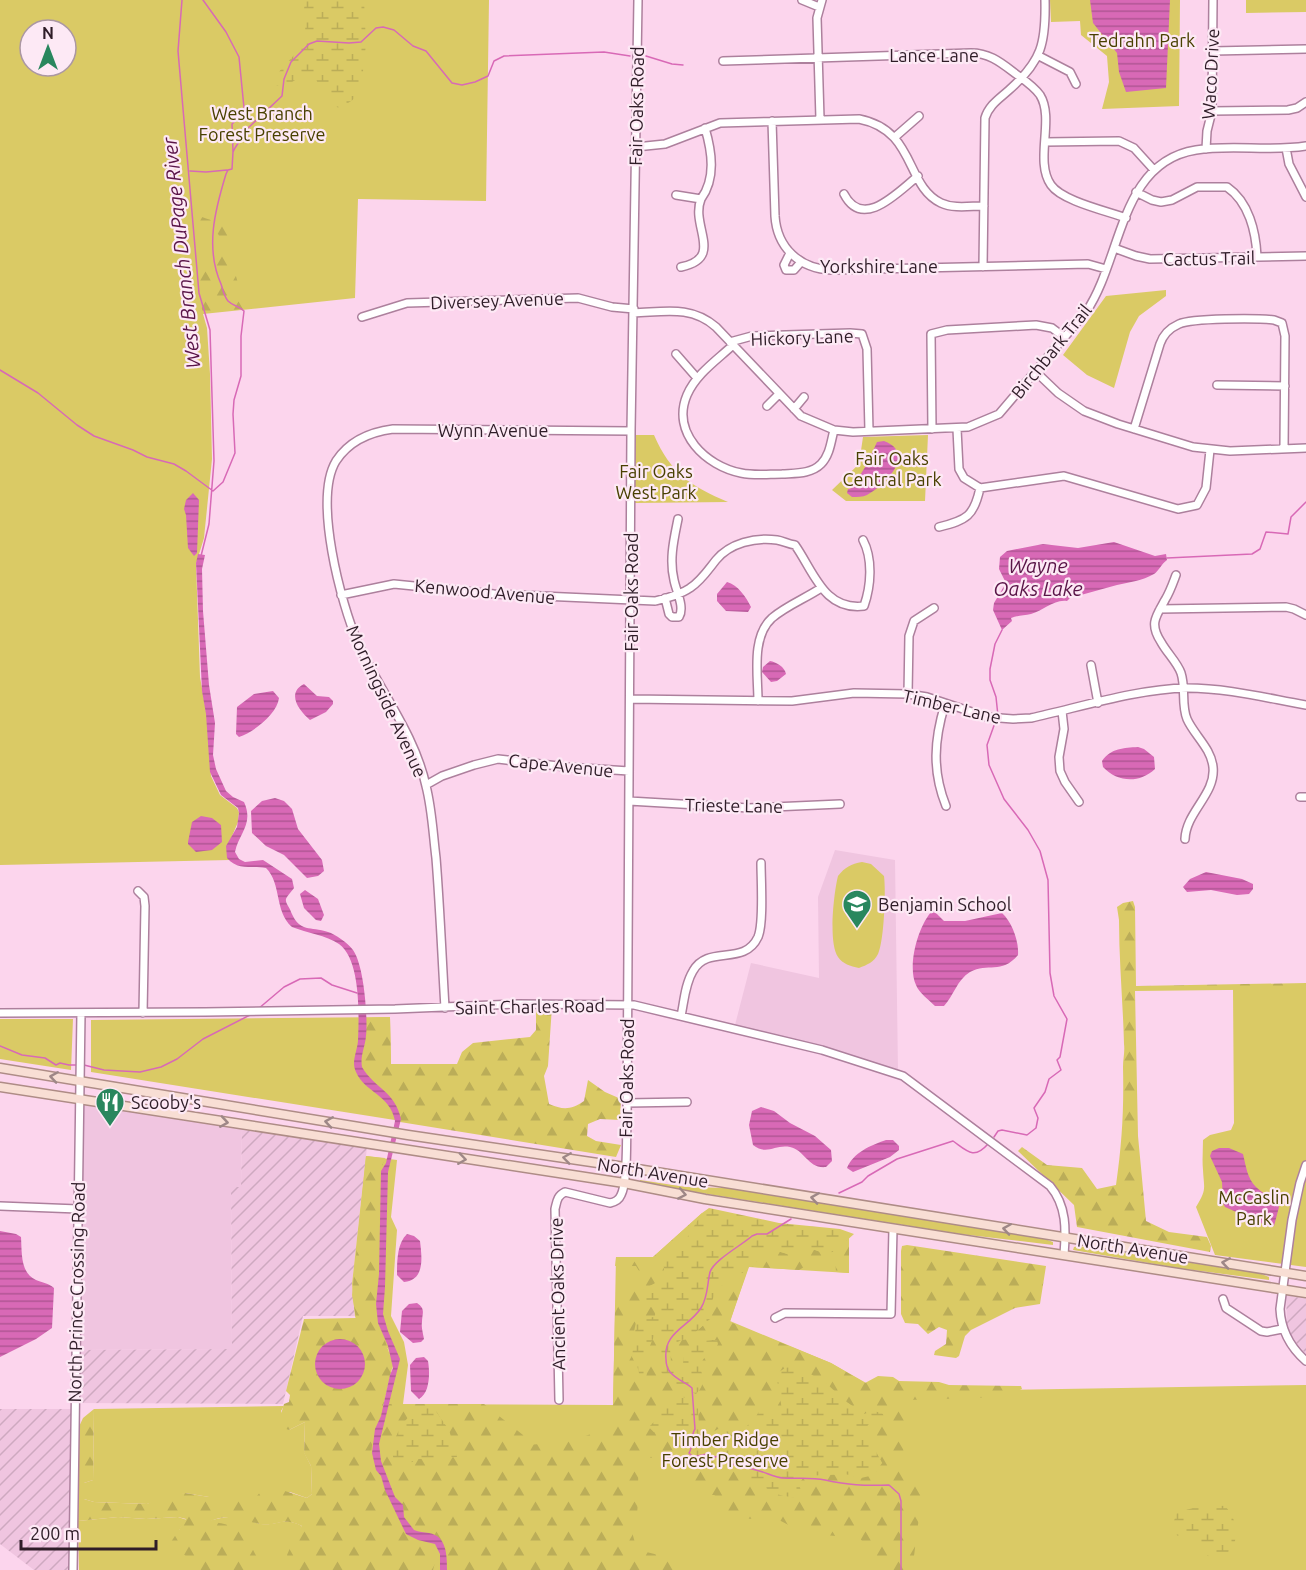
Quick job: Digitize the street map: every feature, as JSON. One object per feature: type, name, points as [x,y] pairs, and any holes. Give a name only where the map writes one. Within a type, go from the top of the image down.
[{"type":"main road","name":"North Avenue","points":[[0,1068],[408,1135],[625,1167],[1306,1276]]},
{"type":"main road","name":"North Avenue","points":[[0,1087],[1306,1293]]},
{"type":"street","name":"Fair Oaks Road","points":[[624,1184],[627,1103],[638,0]]},
{"type":"street","points":[[802,0],[821,4],[817,18],[820,119]]},
{"type":"street","points":[[983,267],[986,115],[992,105],[1022,79],[1039,56],[1045,32],[1045,0]]},
{"type":"street","name":"Waco Drive","points":[[1206,149],[1207,131],[1212,111],[1213,0]]},
{"type":"street","points":[[1213,51],[1306,50]]},
{"type":"street","name":"Lance Lane","points":[[723,61],[975,53],[995,59],[1033,87],[1042,100],[1046,174],[1054,189],[1065,196],[1126,218]]},
{"type":"street","points":[[1039,56],[1070,72],[1076,84]]},
{"type":"street","points":[[1212,111],[1288,110],[1297,108],[1306,102]]},
{"type":"street","points":[[894,137],[919,116]]},
{"type":"street","points":[[636,147],[665,144],[720,123],[820,119],[864,120],[877,125],[894,137],[927,192],[941,203],[956,206],[984,206]]},
{"type":"street","name":"Yorkshire Lane","points":[[772,121],[775,222],[780,238],[790,253],[801,262],[832,270],[1088,264],[1106,269]]},
{"type":"street","points":[[681,267],[696,263],[704,250],[704,240],[697,212],[708,187],[711,166],[705,128]]},
{"type":"street","points":[[1045,142],[1119,141],[1134,148],[1154,170]]},
{"type":"street","name":"Birchbark Trail","points":[[634,311],[691,312],[710,322],[801,416],[834,430],[957,429],[977,425],[999,414],[1092,303],[1136,192],[1154,170],[1180,154],[1206,149],[1306,146]]},
{"type":"street","points":[[1286,148],[1289,164],[1306,197]]},
{"type":"street","points":[[844,195],[853,207],[879,206],[896,196],[918,176]]},
{"type":"street","points":[[1136,192],[1161,202],[1172,200],[1197,187],[1227,187],[1240,201],[1254,227],[1257,257]]},
{"type":"street","points":[[676,195],[701,200]]},
{"type":"street","name":"Cactus Trail","points":[[1114,248],[1150,259],[1306,256]]},
{"type":"street","points":[[790,253],[784,266],[786,270],[794,270],[801,262]]},
{"type":"street","name":"Diversey Avenue","points":[[362,317],[397,305],[415,302],[578,298],[634,311]]},
{"type":"street","points":[[1134,429],[1161,340],[1173,327],[1186,321],[1268,320],[1282,323],[1285,336],[1284,448]]},
{"type":"street","points":[[932,429],[931,334],[946,330],[1036,325],[1052,328],[1064,337]]},
{"type":"street","name":"Hickory Lane","points":[[834,430],[827,455],[821,464],[808,471],[755,474],[730,470],[697,450],[686,430],[684,406],[688,393],[697,378],[732,343],[752,336],[862,334],[867,349],[869,431]]},
{"type":"street","points":[[676,354],[697,378]]},
{"type":"street","points":[[1035,371],[1066,400],[1084,411],[1134,429],[1210,450],[1306,448]]},
{"type":"street","points":[[1217,385],[1285,386]]},
{"type":"street","points":[[767,406],[779,394]]},
{"type":"street","points":[[794,409],[804,397]]},
{"type":"street","name":"Wynn Avenue","points":[[356,440],[368,434],[393,429],[632,431]]},
{"type":"street","points":[[957,429],[958,469],[964,478],[980,488],[1064,476],[1178,509],[1199,508],[1205,491],[1210,450]]},
{"type":"street","name":"Morningside Avenue","points":[[356,440],[336,462],[329,484],[329,530],[341,595],[358,644],[410,741],[426,785],[438,882],[445,1008]]},
{"type":"street","points":[[939,527],[969,515],[976,505],[980,488]]},
{"type":"street","points":[[665,598],[669,614],[676,618],[679,617],[682,611],[672,570],[673,536],[678,519]]},
{"type":"street","points":[[678,595],[698,582],[718,557],[729,549],[746,542],[780,540],[795,545],[822,588],[832,598],[848,606],[864,606],[869,592],[869,563],[863,540]]},
{"type":"street","points":[[1176,575],[1155,615],[1157,636],[1180,670],[1186,715],[1210,755],[1213,770],[1210,785],[1188,823],[1185,839]]},
{"type":"street","name":"Kenwood Avenue","points":[[341,595],[394,584],[494,594],[655,601],[678,595]]},
{"type":"street","points":[[758,700],[759,644],[765,628],[771,619],[782,611],[822,588]]},
{"type":"street","points":[[1160,609],[1286,607],[1306,615]]},
{"type":"street","points":[[908,694],[909,636],[914,621],[934,608]]},
{"type":"street","points":[[1091,665],[1098,703]]},
{"type":"street","name":"Timber Lane","points":[[630,699],[798,701],[854,693],[908,694],[927,697],[974,714],[1022,719],[1146,693],[1184,688],[1233,691],[1306,705]]},
{"type":"street","points":[[945,704],[937,733],[935,753],[938,784],[946,806]]},
{"type":"street","points":[[1062,711],[1064,729],[1059,757],[1060,771],[1079,802]]},
{"type":"street","name":"Cape Avenue","points":[[426,785],[442,776],[498,759],[629,771]]},
{"type":"street","name":"Trieste Lane","points":[[629,801],[749,808],[840,804]]},
{"type":"street","points":[[681,1016],[690,977],[699,962],[711,956],[741,953],[751,947],[757,939],[760,928],[761,863]]},
{"type":"street","points":[[138,891],[144,897],[145,906],[143,1013]]},
{"type":"street","name":"Saint Charles Road","points":[[0,1012],[143,1013],[445,1008],[518,1004],[627,1004],[681,1016],[822,1050],[903,1076],[1050,1186],[1061,1202],[1065,1238],[1064,1255]]},
{"type":"street","name":"North Prince Crossing Road","points":[[73,1570],[81,1013]]},
{"type":"street","points":[[627,1103],[687,1102]]},
{"type":"street","points":[[1306,1165],[1292,1220],[1280,1309],[1282,1329],[1295,1350],[1306,1361]]},
{"type":"street","name":"Ancient Oaks Drive","points":[[559,1400],[555,1209],[557,1200],[565,1192],[610,1203],[617,1201],[621,1196],[624,1184]]},
{"type":"street","points":[[0,1206],[78,1209]]},
{"type":"street","points":[[775,1318],[785,1313],[891,1314],[893,1229]]},
{"type":"street","points":[[1223,1299],[1226,1308],[1261,1331],[1282,1329]]},
{"type":"shaded area","name":"Benjamin School","points":[[835,850],[895,860],[898,1071],[735,1025],[751,963],[819,978],[818,897]]},
{"type":"shaded area","points":[[81,1103],[242,1127],[241,1187],[231,1187],[232,1349],[77,1350]]},
{"type":"shaded area","points":[[242,1127],[367,1147],[352,1284],[355,1316],[303,1316],[283,1404],[76,1403],[77,1350],[232,1349],[231,1187],[241,1187]]},
{"type":"shaded area","points":[[1286,1295],[1306,1299],[1306,1354],[1293,1339],[1287,1325]]},
{"type":"shaded area","points":[[0,1409],[72,1409],[71,1570],[34,1570],[0,1544]]},
{"type":"green space","name":"West Branch Forest Preserve","points":[[0,0],[489,0],[486,201],[358,199],[355,298],[203,314],[207,328],[210,374],[212,459],[204,538],[196,564],[200,677],[207,717],[211,776],[220,795],[239,812],[238,822],[227,848],[230,860],[0,865]]},
{"type":"green space","points":[[306,0],[364,0],[366,44],[361,89],[352,100],[339,108],[331,104],[313,75],[303,75],[289,84],[274,86],[272,82],[304,39]]},
{"type":"green space","name":"Tedrahn Park","points":[[1050,0],[1180,0],[1179,106],[1102,109],[1109,82],[1107,56],[1081,35],[1080,21],[1051,22]]},
{"type":"green space","points":[[1246,0],[1306,0],[1306,12],[1246,13]]},
{"type":"green space","points":[[202,217],[222,225],[232,235],[232,256],[236,277],[243,296],[251,308],[203,313],[194,280],[196,268],[207,260],[219,235],[207,226],[191,228],[189,221]]},
{"type":"green space","points":[[1166,290],[1166,296],[1139,316],[1130,332],[1114,388],[1087,375],[1063,355],[1106,296]]},
{"type":"green space","name":"Fair Oaks West Park","points":[[635,435],[654,435],[675,469],[693,484],[728,502],[635,503]]},
{"type":"green space","name":"Fair Oaks Central Park","points":[[928,435],[925,501],[846,501],[832,490],[859,464],[863,437]]},
{"type":"green space","points":[[862,862],[871,864],[884,876],[885,904],[882,939],[878,954],[872,961],[859,968],[847,964],[838,957],[833,941],[833,917],[838,876],[848,866]]},
{"type":"green space","points":[[1133,901],[1136,986],[1306,983],[1306,989],[1135,991],[1138,1136],[1146,1221],[1169,1232],[1207,1237],[1211,1246],[1210,1252],[1077,1227],[1074,1205],[1018,1151],[1022,1147],[1047,1165],[1082,1168],[1097,1189],[1116,1185],[1122,1126],[1124,1050],[1117,907]]},
{"type":"green space","name":"McCaslin Park","points":[[1233,989],[1306,989],[1306,1267],[1215,1255],[1196,1207],[1204,1189],[1203,1140],[1210,1135],[1231,1130],[1234,1123]]},
{"type":"green space","points":[[536,1006],[552,1006],[548,1066],[544,1076],[549,1104],[567,1108],[584,1101],[588,1080],[605,1092],[621,1099],[620,1120],[600,1119],[588,1124],[587,1136],[596,1141],[621,1145],[616,1157],[400,1122],[401,1119],[386,1091],[362,1068],[361,1057],[366,1038],[366,1018],[390,1017],[391,1064],[457,1064],[462,1052],[473,1043],[530,1037],[536,1030]]},
{"type":"green space","points":[[390,1017],[391,1064],[544,1064],[544,1121],[571,1148],[91,1072],[91,1020]]},
{"type":"green space","points":[[0,1019],[73,1019],[71,1070],[0,1059]]},
{"type":"green space","name":"Timber Ridge Forest Preserve","points":[[366,1156],[397,1160],[391,1217],[397,1230],[391,1316],[404,1342],[408,1365],[403,1404],[613,1405],[616,1257],[653,1257],[702,1213],[849,1238],[849,1273],[749,1267],[730,1321],[831,1363],[882,1392],[1306,1385],[1306,1570],[79,1570],[78,1521],[118,1517],[146,1519],[178,1517],[187,1520],[179,1530],[217,1519],[239,1517],[261,1524],[295,1523],[302,1526],[300,1530],[385,1404],[393,1370],[388,1348],[367,1352],[355,1316],[352,1284]]},
{"type":"green space","points":[[366,1156],[385,1158],[379,1174],[379,1272],[376,1298],[378,1320],[393,1364],[381,1416],[373,1437],[371,1454],[401,1526],[407,1535],[431,1545],[436,1550],[433,1570],[290,1570],[287,1555],[302,1526],[289,1522],[266,1525],[228,1517],[209,1522],[231,1526],[245,1536],[263,1570],[198,1570],[171,1542],[186,1519],[118,1517],[78,1521],[77,1431],[83,1418],[94,1409],[93,1480],[84,1483],[84,1499],[94,1502],[147,1504],[168,1494],[185,1493],[209,1497],[230,1497],[233,1492],[240,1493],[247,1504],[256,1505],[257,1496],[261,1491],[285,1491],[307,1498],[312,1494],[311,1466],[304,1453],[305,1422],[289,1430],[281,1427],[279,1421],[284,1404],[289,1402],[290,1395],[286,1391],[304,1319],[356,1318],[352,1295]]},
{"type":"green space","points":[[640,1180],[686,1187],[729,1188],[1042,1238],[1053,1242],[1053,1245],[960,1234],[644,1184]]},
{"type":"green space","points":[[709,1208],[779,1223],[840,1229],[854,1234],[828,1254],[804,1248],[790,1255],[773,1250],[761,1252],[757,1254],[759,1258],[753,1267],[749,1266],[747,1271],[731,1278],[720,1288],[712,1301],[710,1319],[688,1339],[681,1340],[670,1347],[671,1367],[682,1367],[684,1355],[690,1346],[704,1341],[717,1340],[718,1344],[710,1358],[704,1358],[701,1363],[703,1382],[696,1394],[670,1382],[659,1370],[658,1350],[666,1338],[664,1333],[657,1332],[643,1357],[648,1367],[646,1378],[641,1381],[637,1365],[632,1357],[637,1318],[655,1317],[656,1308],[646,1306],[646,1296],[641,1292],[662,1277],[664,1269],[662,1263],[684,1243],[702,1213]]},
{"type":"green space","points":[[702,1213],[684,1243],[664,1267],[661,1278],[657,1283],[646,1288],[646,1296],[656,1308],[655,1317],[637,1318],[632,1354],[639,1377],[648,1367],[643,1357],[655,1335],[657,1332],[664,1333],[666,1338],[658,1353],[670,1382],[696,1393],[700,1389],[704,1375],[700,1367],[704,1358],[685,1353],[682,1367],[671,1367],[670,1347],[681,1340],[688,1339],[710,1319],[715,1294],[731,1278],[747,1271],[730,1322],[831,1363],[865,1383],[878,1376],[893,1377],[899,1381],[939,1382],[949,1385],[1021,1386],[1022,1389],[1005,1397],[906,1400],[903,1462],[922,1494],[914,1556],[917,1570],[875,1570],[863,1542],[856,1534],[836,1536],[813,1534],[800,1531],[779,1520],[732,1518],[727,1512],[726,1503],[714,1495],[704,1495],[662,1461],[655,1458],[637,1457],[638,1483],[635,1491],[638,1499],[637,1516],[632,1532],[637,1550],[665,1557],[690,1570],[447,1570],[441,1541],[418,1533],[405,1519],[403,1508],[397,1501],[383,1468],[379,1444],[389,1404],[484,1404],[523,1435],[527,1445],[540,1444],[545,1453],[557,1449],[560,1443],[604,1429],[607,1422],[607,1405],[613,1405],[615,1313],[623,1297],[623,1287],[631,1285],[639,1271],[636,1266],[615,1266],[616,1257],[653,1257]],"holes":[[[777,1384],[848,1403],[865,1415],[873,1411],[882,1413],[881,1422],[868,1425],[864,1433],[882,1463],[861,1477],[845,1474],[804,1476],[799,1484],[802,1497],[790,1498],[770,1492],[729,1469],[715,1470],[666,1426],[654,1432],[649,1427],[664,1408],[698,1412],[699,1433],[737,1434],[753,1421],[760,1410],[782,1408]],[[410,1416],[452,1443],[457,1456],[417,1459],[406,1466],[392,1456],[401,1425]]]},
{"type":"green space","points":[[849,1238],[849,1273],[836,1272],[835,1257],[828,1257],[826,1269],[809,1264],[799,1270],[753,1267],[757,1263],[757,1254],[765,1251],[777,1251],[790,1255],[795,1250],[806,1246],[820,1252],[836,1250]]},
{"type":"green space","points":[[902,1246],[1046,1266],[1040,1304],[1015,1308],[971,1330],[965,1336],[959,1356],[956,1358],[934,1355],[935,1351],[946,1344],[947,1330],[939,1327],[928,1334],[918,1324],[905,1323],[901,1314],[901,1251]]},
{"type":"green space","points":[[1074,1247],[1259,1273],[1269,1277],[1269,1280],[1178,1268],[1073,1250]]},
{"type":"green space","points":[[798,1366],[828,1385],[864,1414],[873,1411],[882,1413],[885,1417],[881,1422],[868,1425],[864,1433],[882,1463],[874,1475],[861,1478],[845,1474],[804,1476],[799,1484],[803,1498],[793,1498],[767,1489],[733,1471],[714,1470],[703,1466],[675,1444],[674,1434],[666,1426],[654,1432],[649,1427],[670,1402],[681,1397],[698,1405],[699,1433],[711,1433],[718,1429],[737,1434],[753,1421],[760,1410],[782,1408],[776,1374],[785,1368]]},
{"type":"green space","points":[[284,1406],[281,1411],[289,1430],[305,1422],[304,1452],[311,1466],[312,1494],[307,1498],[290,1492],[256,1505],[247,1505],[230,1497],[209,1497],[185,1493],[147,1504],[94,1502],[84,1499],[84,1483],[93,1480],[94,1409]]},
{"type":"green space","points":[[433,1407],[449,1430],[457,1457],[417,1459],[402,1468],[396,1465],[393,1453],[395,1439],[401,1426],[410,1416],[409,1409]]},
{"type":"green space","points":[[1206,1505],[1225,1506],[1236,1528],[1236,1536],[1231,1549],[1217,1559],[1208,1556],[1195,1543],[1174,1534],[1172,1527],[1177,1512]]},
{"type":"water","points":[[1090,0],[1170,0],[1166,88],[1126,92],[1119,72],[1117,53],[1093,23]]},
{"type":"water","points":[[884,441],[893,446],[898,453],[895,469],[874,491],[865,496],[852,497],[847,493],[848,489],[852,488],[867,464],[877,442]]},
{"type":"water","points":[[193,493],[199,500],[197,553],[194,556],[188,548],[184,509],[186,500]]},
{"type":"water","name":"Wayne Oaks Lake","points":[[1114,542],[1155,556],[1166,554],[1167,560],[1156,573],[1140,580],[1053,603],[1031,614],[1011,618],[1012,621],[1002,630],[993,610],[994,603],[1006,583],[999,569],[1000,557],[1007,551],[1043,544],[1078,548]]},
{"type":"water","points":[[198,554],[205,555],[202,569],[203,611],[209,685],[215,723],[213,755],[216,769],[226,791],[244,802],[247,810],[247,822],[235,852],[239,859],[245,862],[263,860],[292,879],[294,888],[286,901],[294,919],[306,928],[331,933],[353,950],[360,967],[366,1004],[366,1036],[362,1067],[394,1102],[401,1119],[388,1172],[383,1314],[400,1359],[379,1444],[381,1461],[395,1497],[403,1505],[404,1517],[414,1530],[435,1535],[443,1542],[447,1570],[440,1570],[440,1554],[435,1544],[406,1534],[385,1490],[381,1476],[376,1470],[372,1453],[375,1429],[381,1416],[393,1368],[388,1346],[378,1323],[376,1304],[379,1274],[381,1171],[386,1163],[395,1121],[388,1105],[365,1085],[356,1072],[354,1061],[358,1041],[357,989],[355,975],[346,952],[334,941],[292,927],[286,921],[271,874],[266,868],[236,865],[227,858],[226,846],[237,827],[239,813],[238,808],[221,795],[210,772],[202,691],[196,563]]},
{"type":"water","points":[[727,582],[744,595],[751,607],[748,612],[726,611],[717,601],[717,594]]},
{"type":"water","points":[[770,661],[780,665],[785,671],[786,674],[777,681],[771,682],[762,672],[763,667]]},
{"type":"water","points":[[304,684],[317,696],[329,697],[333,701],[326,712],[310,720],[302,712],[295,697],[296,692]]},
{"type":"water","points":[[273,691],[279,698],[274,710],[258,727],[239,737],[236,734],[237,707],[254,694]]},
{"type":"water","points":[[1138,747],[1154,757],[1155,769],[1149,774],[1135,779],[1121,778],[1103,767],[1102,761],[1109,753]]},
{"type":"water","points":[[275,798],[284,801],[292,809],[298,829],[322,860],[324,871],[318,876],[307,878],[284,855],[266,846],[252,833],[251,811],[262,801]]},
{"type":"water","points":[[201,816],[212,818],[221,825],[222,842],[212,850],[196,852],[188,842],[192,822]]},
{"type":"water","points":[[1206,872],[1242,879],[1253,884],[1253,889],[1249,894],[1237,895],[1211,890],[1187,892],[1183,887],[1190,879]]},
{"type":"water","points":[[305,890],[318,899],[324,915],[321,921],[316,920],[304,908],[300,894]]},
{"type":"water","points":[[933,910],[944,921],[965,921],[1002,913],[1012,927],[1018,950],[1018,955],[1006,965],[977,969],[966,975],[944,1006],[935,1006],[924,996],[917,988],[914,977],[915,946],[923,925]]},
{"type":"water","points":[[761,1107],[774,1111],[790,1123],[815,1136],[831,1150],[832,1161],[826,1167],[820,1167],[790,1147],[763,1150],[753,1145],[749,1125],[752,1111]]},
{"type":"water","points":[[886,1140],[893,1140],[899,1146],[899,1150],[890,1157],[853,1172],[847,1168],[858,1154]]},
{"type":"water","points":[[1229,1148],[1243,1154],[1247,1172],[1253,1183],[1279,1207],[1274,1226],[1270,1227],[1225,1207],[1222,1182],[1210,1156],[1212,1151]]},
{"type":"water","points":[[0,1231],[21,1237],[24,1267],[27,1272],[36,1280],[54,1288],[52,1328],[36,1339],[0,1357]]},
{"type":"water","points":[[407,1234],[420,1241],[421,1267],[416,1277],[404,1282],[397,1275],[397,1264],[399,1248]]},
{"type":"water","points":[[417,1303],[423,1309],[424,1339],[413,1343],[400,1332],[402,1311],[409,1304]]},
{"type":"water","points":[[335,1339],[345,1339],[358,1346],[365,1359],[365,1369],[358,1382],[345,1389],[335,1389],[326,1385],[319,1378],[315,1369],[315,1359],[319,1350],[326,1343]]},
{"type":"water","points":[[424,1357],[428,1361],[428,1382],[423,1396],[419,1399],[411,1391],[410,1365],[416,1358]]},
{"type":"waterway","name":"West Branch DuPage River","points":[[182,0],[178,51],[199,293],[210,330],[214,461],[209,524],[201,556]]},
{"type":"waterway","points":[[203,0],[226,32],[239,57],[244,108],[242,114],[232,124],[233,152]]},
{"type":"waterway","points":[[0,370],[38,393],[94,436],[147,457],[174,464],[213,491],[223,482],[235,453],[233,414],[234,400],[241,376],[241,336],[244,311],[227,299],[216,270],[213,257],[215,215],[226,174],[232,169],[233,152],[248,128],[282,96],[284,79],[291,62],[309,44],[317,41],[361,42],[376,28],[383,27],[394,30],[413,46],[426,51],[452,83],[462,85],[488,76],[494,61],[504,56],[604,52],[630,56]]},
{"type":"waterway","points":[[646,56],[683,65]]},
{"type":"waterway","points":[[190,171],[227,170]]},
{"type":"waterway","points":[[1167,558],[1252,554],[1260,549],[1266,532],[1288,534],[1291,517],[1306,502]]},
{"type":"waterway","points":[[998,716],[996,697],[990,680],[990,669],[995,644],[1002,630]]},
{"type":"waterway","points":[[994,1137],[998,1131],[1002,1130],[1027,1135],[1036,1128],[1038,1118],[1034,1108],[1045,1092],[1049,1079],[1061,1070],[1057,1060],[1060,1057],[1067,1019],[1054,996],[1050,973],[1048,880],[1040,851],[1028,830],[1004,799],[989,765],[987,745],[996,720]]},
{"type":"waterway","points":[[258,1009],[284,987],[300,979],[321,978],[332,985],[357,993]]},
{"type":"waterway","points":[[84,1065],[104,1070],[140,1072],[161,1067],[177,1059],[203,1039],[250,1015]]},
{"type":"waterway","points":[[0,1046],[22,1055],[45,1058],[56,1065],[60,1063],[77,1065]]},
{"type":"waterway","points":[[839,1193],[862,1182],[897,1159],[953,1141],[974,1153],[979,1152],[988,1144]]},
{"type":"waterway","points":[[791,1219],[767,1234],[752,1236],[713,1267],[701,1308],[669,1342],[666,1350],[668,1369],[675,1377],[692,1388],[695,1429],[689,1453],[693,1457],[707,1454],[718,1456],[731,1464],[776,1477],[856,1485],[889,1485],[899,1494],[901,1501],[901,1570]]},
{"type":"place","name":"Benjamin School","points":[[857,930]]},
{"type":"place","name":"Scooby's","points":[[110,1128]]}]
